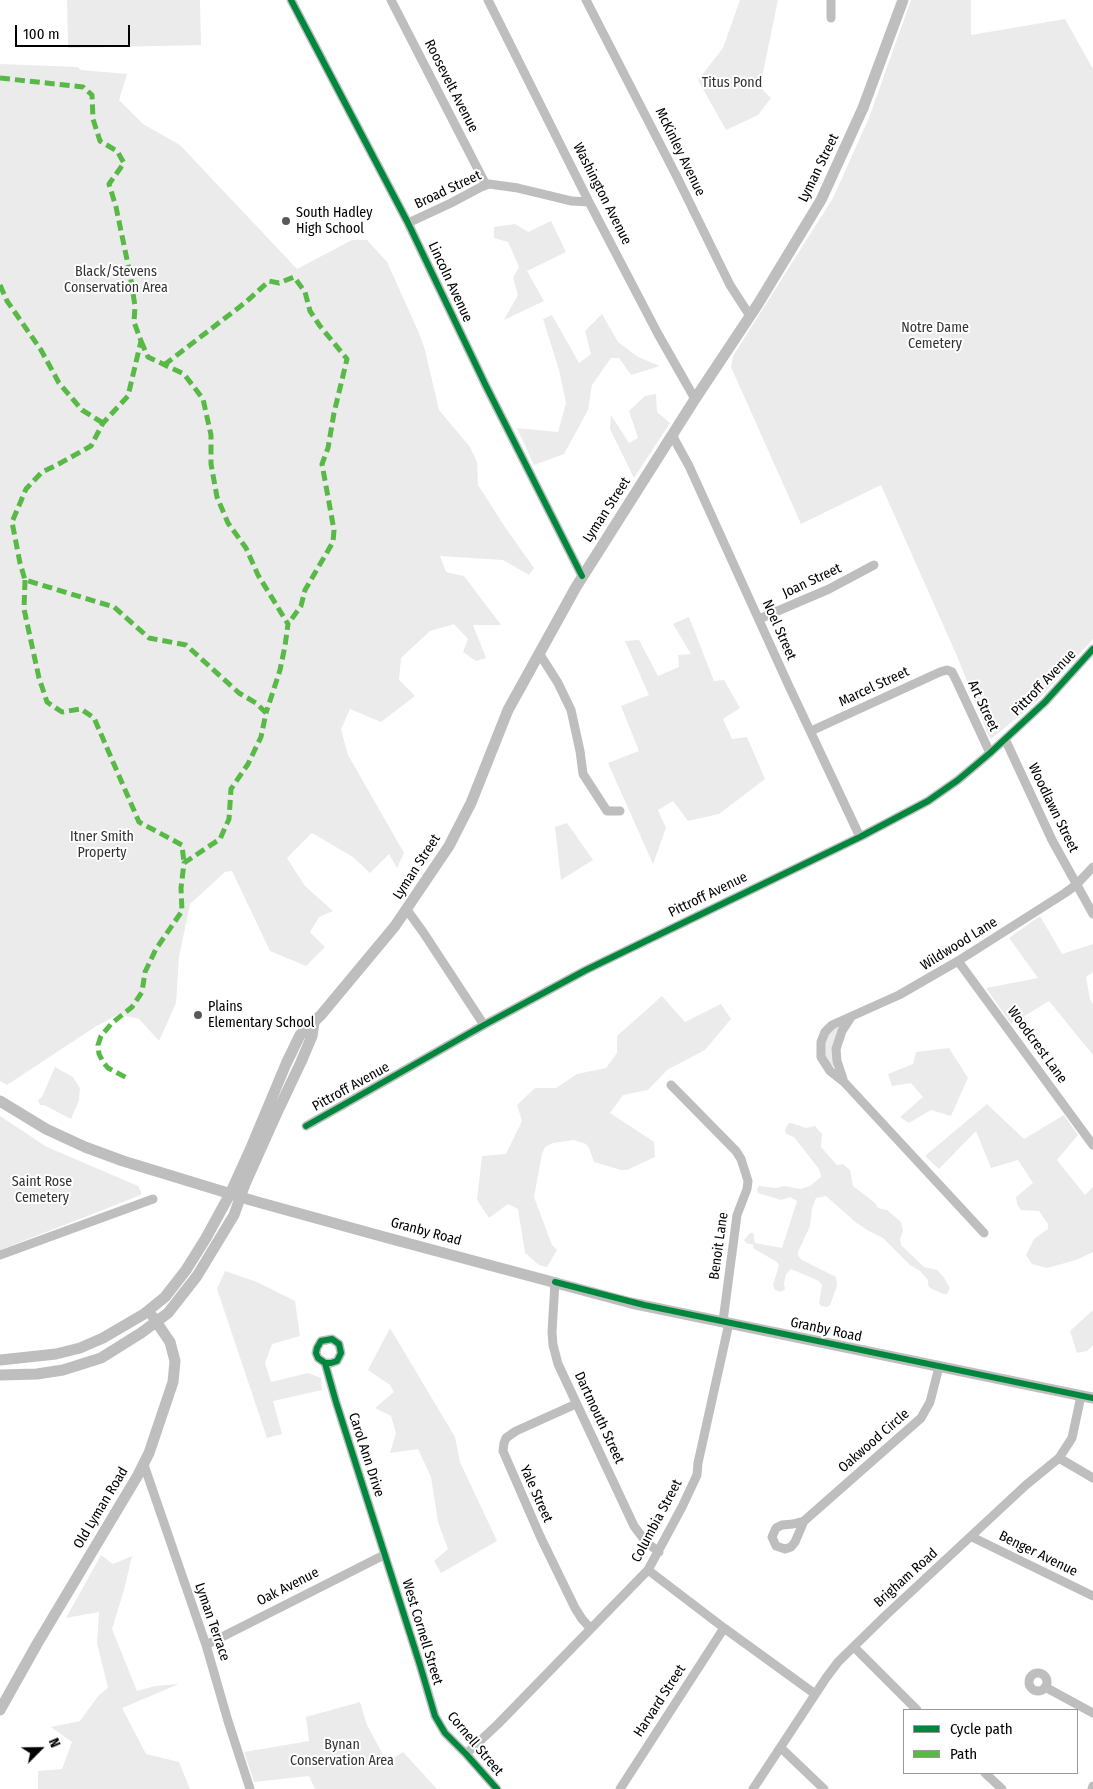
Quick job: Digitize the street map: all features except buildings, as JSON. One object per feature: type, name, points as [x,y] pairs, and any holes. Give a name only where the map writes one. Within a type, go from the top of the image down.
[{"type":"main road","name":"Lyman Street","points":[[235,1195],[250,1150],[300,1035],[314,1023],[407,910],[449,846],[460,826],[508,710],[582,576],[750,316],[793,248],[825,192],[863,108],[903,0]]},
{"type":"main road","name":"Granby Road","points":[[0,1100],[46,1130],[85,1147],[142,1167],[235,1195],[631,1303],[1093,1398]]},
{"type":"main road","points":[[0,1360],[36,1357],[80,1348],[116,1332],[148,1311],[165,1297],[186,1270],[235,1195]]},
{"type":"main road","points":[[0,1374],[37,1374],[63,1370],[101,1358],[168,1313],[197,1276],[234,1214],[235,1195]]},
{"type":"main road","name":"Old Lyman Road","points":[[0,1710],[144,1465],[173,1382],[175,1367],[173,1349],[148,1311]]},
{"type":"street","name":"Lincoln Avenue","points":[[291,0],[408,224],[490,394],[582,576]]},
{"type":"street","name":"Roosevelt Avenue","points":[[391,0],[486,185]]},
{"type":"street","name":"Washington Avenue","points":[[488,0],[589,202],[658,334],[695,399]]},
{"type":"street","name":"McKinley Avenue","points":[[586,0],[730,285],[750,316]]},
{"type":"street","points":[[831,0],[831,18]]},
{"type":"street","name":"Broad Street","points":[[408,224],[486,185],[504,185],[572,201],[589,202]]},
{"type":"street","name":"Noel Street","points":[[672,435],[689,466],[860,837]]},
{"type":"street","name":"Joan Street","points":[[759,620],[829,589],[874,565]]},
{"type":"street","name":"Pittroff Avenue","points":[[306,1126],[484,1025],[627,949],[860,837],[928,801],[958,780],[990,753],[1045,702],[1093,649]]},
{"type":"street","points":[[539,653],[558,683],[571,710],[583,774],[607,811],[620,811]]},
{"type":"street","name":"Marcel Street","points":[[811,732],[940,672],[950,671]]},
{"type":"street","name":"Art Street","points":[[950,671],[990,753]]},
{"type":"street","name":"Woodlawn Street","points":[[1005,739],[1031,798],[1093,914]]},
{"type":"street","name":"Wildwood Lane","points":[[984,1233],[844,1082],[827,1067],[820,1047],[822,1037],[837,1022],[899,995],[958,962],[1052,902],[1076,885],[1093,867]]},
{"type":"street","points":[[407,910],[438,953],[484,1025]]},
{"type":"street","name":"Woodcrest Lane","points":[[958,962],[1093,1144]]},
{"type":"street","name":"Wildwood Lane","points":[[844,1082],[837,1061],[836,1049],[842,1031],[850,1017]]},
{"type":"street","name":"Benoit Lane","points":[[671,1085],[736,1152],[741,1159],[748,1181],[747,1189],[737,1215],[726,1322]]},
{"type":"street","points":[[0,1256],[152,1199]]},
{"type":"street","name":"Dartmouth Street","points":[[555,1282],[552,1316],[553,1345],[558,1364],[634,1526],[646,1542],[658,1552]]},
{"type":"street","name":"Columbia Street","points":[[466,1754],[648,1570],[697,1475],[726,1322]]},
{"type":"street","name":"Carol Ann Drive","points":[[325,1363],[384,1555]]},
{"type":"street","name":"Oakwood Circle","points":[[804,1521],[921,1418],[930,1402],[939,1367]]},
{"type":"street","name":"Brigham Road","points":[[754,1789],[831,1670],[885,1616],[1020,1491],[1059,1458],[1072,1438],[1081,1396]]},
{"type":"street","name":"Yale Street","points":[[576,1404],[516,1431],[506,1438],[503,1451],[540,1536],[575,1608],[590,1628]]},
{"type":"street","points":[[1059,1458],[1093,1478]]},
{"type":"street","name":"Lyman Terrace","points":[[144,1465],[206,1645],[250,1789]]},
{"type":"street","name":"Benger Avenue","points":[[972,1537],[1093,1596]]},
{"type":"street","name":"Oak Avenue","points":[[206,1645],[384,1555]]},
{"type":"street","name":"West Cornell Street","points":[[384,1555],[435,1716]]},
{"type":"street","points":[[648,1570],[815,1694]]},
{"type":"street","name":"Harvard Street","points":[[620,1789],[724,1628]]},
{"type":"street","points":[[854,1647],[917,1709]]},
{"type":"street","points":[[1045,1687],[1093,1713]]},
{"type":"street","name":"Cornell Street","points":[[435,1716],[445,1733],[497,1789]]},
{"type":"street","points":[[781,1748],[824,1789]]},
{"type":"street","points":[[986,1774],[1002,1789]]},
{"type":"green space","points":[[67,0],[200,0],[201,45],[68,48]]},
{"type":"green space","name":"Titus Pond","points":[[740,0],[778,0],[760,87],[771,98],[758,115],[726,130],[698,80],[723,48]]},
{"type":"green space","name":"Notre Dame Cemetery","points":[[911,0],[971,0],[971,35],[1065,19],[1093,69],[1093,639],[1037,701],[991,739],[957,656],[881,485],[801,524],[731,367],[733,356],[833,198],[869,118]]},
{"type":"green space","points":[[0,64],[78,67],[81,70],[127,74],[119,100],[143,124],[180,145],[297,269],[352,240],[367,240],[387,262],[419,333],[425,350],[439,410],[470,447],[477,462],[478,485],[534,568],[529,575],[503,560],[440,556],[446,572],[464,576],[501,625],[473,625],[486,658],[476,661],[463,652],[468,639],[454,624],[430,631],[401,658],[399,680],[415,696],[381,722],[350,709],[341,729],[348,755],[404,853],[397,868],[389,854],[370,873],[353,857],[312,833],[287,858],[305,886],[333,911],[319,917],[310,932],[325,947],[306,966],[270,951],[232,871],[225,872],[190,904],[179,957],[176,1003],[159,1041],[139,1019],[119,1014],[95,1027],[7,1085],[0,1081]]},
{"type":"green space","points":[[551,221],[566,252],[527,271],[544,301],[504,320],[518,295],[513,278],[519,267],[508,242],[494,238],[494,227],[515,224],[528,232]]},
{"type":"green space","points":[[602,314],[618,342],[638,357],[660,366],[631,375],[619,358],[611,358],[592,385],[588,410],[564,454],[534,465],[517,428],[558,432],[566,403],[559,370],[543,319],[552,315],[579,363],[591,354],[585,331]]},
{"type":"green space","points":[[656,394],[657,412],[670,423],[634,478],[610,429],[611,415],[629,443],[638,438],[629,411],[645,396]]},
{"type":"green space","points":[[689,617],[714,681],[724,680],[740,708],[723,719],[732,739],[747,737],[765,779],[719,814],[688,821],[673,801],[658,810],[666,828],[653,864],[608,763],[639,751],[621,706],[649,695],[625,641],[639,640],[658,676],[679,667],[678,655],[691,654],[673,624]]},
{"type":"green space","points":[[567,823],[593,860],[561,880],[555,827]]},
{"type":"green space","points":[[1040,916],[1062,954],[1093,944],[1093,972],[1086,977],[1093,1005],[1093,1055],[1049,1001],[1011,1024],[986,988],[1038,978],[1009,938]]},
{"type":"green space","points":[[662,996],[685,1022],[721,1004],[731,1019],[705,1050],[667,1070],[648,1090],[623,1095],[610,1113],[654,1142],[655,1157],[627,1170],[621,1170],[594,1162],[586,1144],[574,1140],[553,1143],[545,1147],[534,1197],[552,1245],[557,1250],[547,1267],[539,1265],[525,1253],[518,1209],[508,1204],[489,1218],[477,1200],[482,1156],[506,1154],[522,1121],[517,1105],[535,1088],[556,1088],[577,1074],[606,1068],[617,1053],[617,1036]]},
{"type":"green space","points":[[837,1026],[840,1026],[834,1066],[832,1067],[824,1054],[826,1036]]},
{"type":"green space","points":[[949,1048],[968,1078],[951,1116],[931,1110],[909,1123],[900,1117],[923,1097],[911,1083],[892,1086],[888,1074],[913,1064],[916,1052]]},
{"type":"green space","points":[[55,1067],[73,1077],[80,1088],[79,1100],[71,1119],[44,1105],[40,1105],[38,1100],[42,1097]]},
{"type":"green space","points":[[987,1104],[1024,1139],[1064,1115],[1078,1135],[1057,1160],[1085,1195],[1093,1187],[1093,1252],[1076,1260],[1047,1268],[1032,1264],[1026,1255],[1034,1239],[1048,1229],[1048,1224],[1039,1211],[1021,1210],[1017,1204],[1016,1197],[1033,1183],[1018,1160],[991,1168],[976,1131],[939,1169],[925,1156]]},
{"type":"green space","name":"Saint Rose Cemetery","points":[[0,1116],[47,1147],[138,1186],[141,1195],[0,1250]]},
{"type":"green space","points":[[791,1123],[806,1128],[815,1126],[822,1134],[821,1147],[837,1165],[843,1164],[850,1170],[853,1186],[875,1203],[878,1208],[887,1210],[901,1222],[903,1231],[900,1239],[901,1245],[924,1267],[937,1270],[943,1276],[950,1288],[947,1294],[930,1288],[928,1280],[920,1271],[910,1265],[883,1238],[854,1221],[826,1196],[816,1198],[812,1209],[810,1226],[798,1256],[802,1260],[836,1277],[837,1286],[830,1305],[827,1307],[821,1306],[819,1303],[822,1285],[819,1281],[791,1269],[786,1274],[785,1289],[781,1292],[775,1290],[773,1285],[779,1265],[753,1248],[754,1245],[746,1243],[744,1240],[750,1233],[753,1233],[755,1243],[782,1248],[797,1201],[790,1197],[781,1200],[758,1193],[757,1189],[759,1186],[776,1188],[784,1186],[800,1189],[810,1186],[821,1177],[819,1169],[794,1137],[786,1134],[785,1130],[788,1124]]},
{"type":"green space","points":[[225,1271],[257,1282],[295,1301],[300,1336],[272,1344],[265,1363],[271,1382],[308,1373],[321,1378],[322,1390],[273,1401],[282,1434],[267,1438],[217,1289]]},
{"type":"green space","points":[[1093,1310],[1093,1345],[1087,1351],[1077,1353],[1070,1331]]},
{"type":"green space","points":[[390,1328],[455,1437],[460,1462],[497,1541],[441,1573],[434,1561],[448,1549],[438,1522],[431,1477],[418,1449],[390,1453],[396,1433],[391,1416],[375,1408],[394,1392],[390,1385],[368,1370]]},
{"type":"green space","points":[[101,1555],[113,1564],[132,1556],[112,1629],[137,1691],[155,1686],[179,1684],[122,1708],[146,1754],[179,1762],[190,1789],[38,1789],[38,1771],[62,1769],[72,1742],[51,1727],[80,1721],[99,1695],[108,1688],[97,1643],[99,1612],[66,1618]]},
{"type":"green space","name":"Bynan Conservation Area","points":[[360,1702],[367,1725],[387,1762],[403,1752],[437,1789],[315,1789],[309,1776],[254,1782],[244,1752],[309,1741],[306,1717]]},
{"type":"marked path","points":[[0,78],[83,87],[92,95],[93,119],[100,141],[117,151],[124,163],[109,184],[116,207],[130,274],[135,306],[134,322],[141,341],[128,396],[103,423],[91,446],[42,472],[26,489],[12,522],[25,580],[114,607],[149,638],[186,645],[239,693],[256,703],[266,713],[261,737],[248,764],[231,789],[229,819],[220,839],[184,863],[181,888],[182,911],[156,949],[145,972],[142,992],[132,1007],[112,1023],[101,1036],[98,1045],[99,1054],[103,1062],[108,1068],[129,1079]]},
{"type":"marked path","points":[[164,365],[246,302],[269,281],[279,283],[294,277],[305,292],[310,311],[347,359],[328,448],[322,464],[334,530],[333,542],[305,590],[301,606],[288,624]]},
{"type":"marked path","points":[[0,285],[7,301],[41,350],[59,383],[82,410],[103,423]]},
{"type":"marked path","points":[[141,341],[148,357],[184,374],[203,399],[211,435],[211,464],[217,497],[228,523],[246,548],[258,575],[288,624],[280,670],[266,713]]},
{"type":"marked path","points":[[25,580],[24,609],[39,678],[47,702],[62,712],[81,709],[94,718],[139,822],[182,845],[184,863]]},
{"type":"cycle path","points":[[291,0],[408,223],[486,386],[582,576]]},
{"type":"cycle path","points":[[306,1126],[484,1025],[586,970],[860,837],[928,801],[958,780],[990,753],[1045,702],[1093,649]]},
{"type":"cycle path","points":[[555,1282],[644,1305],[1093,1398]]},
{"type":"cycle path","points":[[325,1363],[337,1361],[341,1353],[339,1344],[332,1339],[321,1341],[316,1353],[318,1358],[325,1363],[435,1716],[445,1733],[497,1789]]},
{"type":"place","name":"South Hadley High School","points":[[286,221]]},
{"type":"place","name":"Plains Elementary School","points":[[198,1015]]},
{"type":"park label","name":"Black/Stevens Conservation Area","points":[[116,280]]},
{"type":"park label","name":"Itner Smith Property","points":[[102,846]]}]
